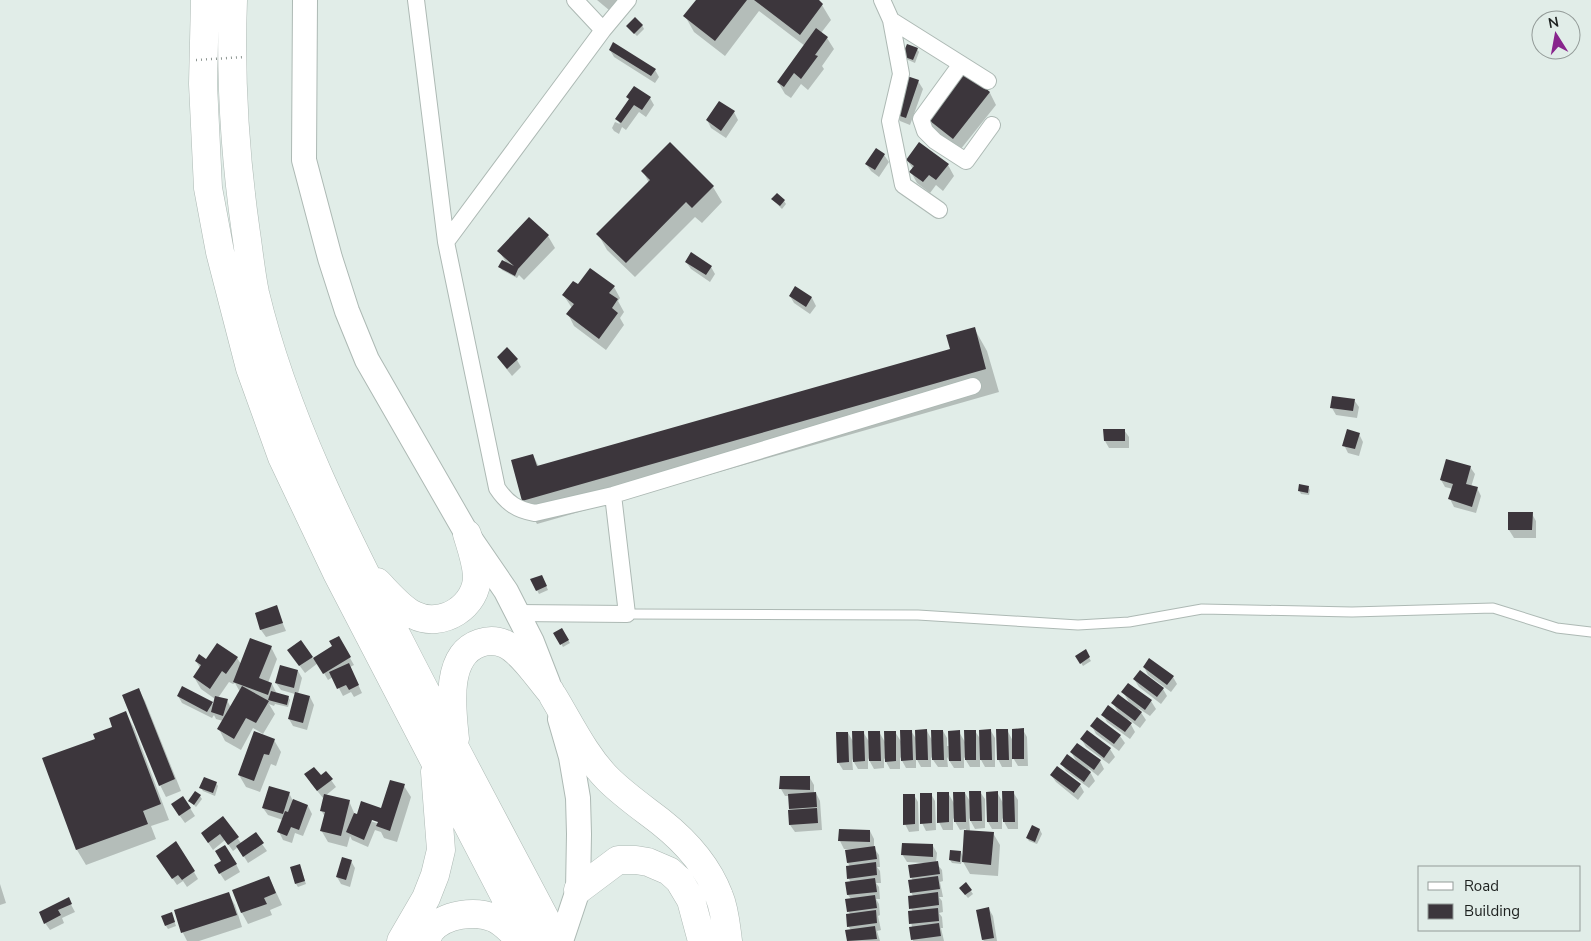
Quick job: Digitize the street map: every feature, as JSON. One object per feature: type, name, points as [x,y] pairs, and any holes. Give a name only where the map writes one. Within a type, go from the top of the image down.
[{"type":"highway","points":[[205,0],[203,84],[208,188],[220,252],[250,368],[268,421],[301,498],[337,573],[559,941]]},
{"type":"highway","points":[[233,0],[231,49],[234,122],[241,198],[255,292],[278,373],[323,484],[528,941]]},
{"type":"highway","points":[[361,566],[395,600],[414,615],[430,620],[446,618],[460,610],[470,600],[475,589],[477,575],[468,534]]},
{"type":"highway","points":[[401,941],[426,898],[435,875],[440,850],[446,756],[453,718],[453,678],[460,659],[472,646],[489,640],[505,644],[514,650],[552,694],[587,751],[606,777],[686,845],[704,868],[719,896],[726,920],[728,941]]},
{"type":"highway","points":[[578,890],[618,860],[648,862],[668,871],[679,880],[691,900],[702,941]]},
{"type":"highway","points":[[426,941],[431,930],[447,920],[463,914],[477,914],[494,918],[507,927],[521,941]]},
{"type":"main road","points":[[305,0],[304,160],[330,258],[347,311],[367,360],[468,534],[506,592],[532,642],[552,694],[571,757],[578,798],[578,890],[559,941]]},
{"type":"street","points":[[416,0],[446,242],[494,476],[497,488],[503,498],[512,506],[523,511],[535,513],[613,495],[973,386]]},
{"type":"street","points":[[576,0],[603,30]]},
{"type":"street","points":[[446,242],[603,30],[628,0]]},
{"type":"street","points":[[882,0],[890,20],[901,74],[890,121],[903,185],[938,210]]},
{"type":"street","points":[[890,20],[988,82]]},
{"type":"street","points":[[961,64],[920,119],[925,132],[935,141],[966,161],[992,125]]},
{"type":"street","points":[[517,613],[627,614],[613,495]]},
{"type":"lane","points":[[627,614],[918,616],[1078,625],[1129,622],[1202,609],[1352,612],[1492,608],[1557,628],[1591,632]]},
{"type":"path","points":[[196,60],[244,57]]},
{"type":"building","points":[[696,0],[747,0],[715,41],[683,16]]},
{"type":"building","points":[[754,0],[819,0],[823,4],[800,35]]},
{"type":"building","points":[[635,17],[643,25],[634,34],[626,26]]},
{"type":"building","points":[[816,28],[828,37],[815,55],[818,56],[801,79],[794,73],[784,87],[777,82]]},
{"type":"building","points":[[613,42],[656,69],[651,76],[609,50]]},
{"type":"building","points":[[907,44],[918,48],[913,60],[902,56]]},
{"type":"building","points":[[963,70],[990,92],[953,139],[925,117]]},
{"type":"building","points":[[907,76],[919,80],[906,118],[894,114]]},
{"type":"building","points":[[634,86],[651,97],[642,110],[634,105],[621,123],[615,119],[629,99],[626,97]]},
{"type":"building","points":[[719,101],[735,111],[721,131],[706,120]]},
{"type":"building","points":[[670,142],[714,186],[692,208],[686,202],[626,263],[596,234],[650,180],[641,171]]},
{"type":"building","points":[[919,142],[949,164],[936,180],[929,175],[923,182],[909,172],[914,166],[906,160]]},
{"type":"building","points":[[876,148],[885,154],[875,170],[865,164]]},
{"type":"building","points":[[777,193],[785,200],[780,206],[771,199]]},
{"type":"building","points":[[529,217],[549,235],[518,269],[515,276],[498,267],[502,260],[514,266],[497,251]]},
{"type":"building","points":[[691,252],[712,266],[706,275],[685,262]]},
{"type":"building","points":[[590,268],[615,286],[609,293],[618,299],[612,308],[618,313],[599,339],[566,314],[574,304],[562,295],[573,281],[578,284]]},
{"type":"building","points":[[795,286],[812,297],[806,307],[789,296]]},
{"type":"building","points":[[975,327],[986,369],[522,501],[511,460],[533,454],[537,466],[950,349],[946,335]]},
{"type":"building","points":[[507,347],[518,359],[507,369],[497,357]]},
{"type":"building","points":[[1332,396],[1355,399],[1353,411],[1330,408]]},
{"type":"building","points":[[1103,429],[1125,429],[1125,441],[1104,441]]},
{"type":"building","points":[[1347,429],[1360,433],[1355,449],[1342,446]]},
{"type":"building","points":[[1446,459],[1471,466],[1466,484],[1478,487],[1472,507],[1448,499],[1453,484],[1440,480]]},
{"type":"building","points":[[1299,484],[1309,486],[1308,493],[1298,491]]},
{"type":"building","points":[[1508,512],[1533,512],[1532,530],[1508,530]]},
{"type":"building","points":[[542,575],[547,586],[536,591],[530,579]]},
{"type":"building","points":[[277,605],[283,623],[260,630],[255,613]]},
{"type":"building","points":[[562,628],[569,640],[560,645],[553,633]]},
{"type":"building","points":[[339,636],[351,657],[323,674],[313,658],[332,646],[329,641]]},
{"type":"building","points":[[250,638],[272,646],[259,678],[272,683],[268,695],[233,682]]},
{"type":"building","points":[[301,640],[313,657],[299,666],[287,650]]},
{"type":"building","points":[[217,643],[238,657],[226,674],[222,671],[210,689],[193,677],[201,665],[195,661],[199,654],[206,659]]},
{"type":"building","points":[[1086,649],[1090,657],[1080,664],[1075,656]]},
{"type":"building","points":[[1149,658],[1174,676],[1167,685],[1143,667]]},
{"type":"building","points":[[349,663],[359,685],[349,690],[346,685],[337,689],[329,672]]},
{"type":"building","points":[[280,665],[298,670],[294,688],[275,683]]},
{"type":"building","points":[[1140,670],[1164,688],[1157,697],[1133,679]]},
{"type":"building","points":[[1128,683],[1152,700],[1145,710],[1121,692]]},
{"type":"building","points":[[182,686],[213,702],[207,712],[177,696]]},
{"type":"building","points":[[242,686],[269,701],[256,723],[246,718],[234,739],[217,729]]},
{"type":"building","points":[[139,688],[175,779],[159,786],[122,695]]},
{"type":"building","points":[[271,691],[289,696],[287,705],[268,700]]},
{"type":"building","points":[[295,692],[310,696],[303,723],[288,719]]},
{"type":"building","points":[[1118,694],[1142,712],[1135,721],[1111,703]]},
{"type":"building","points":[[215,696],[228,699],[223,716],[211,712]]},
{"type":"building","points":[[1108,705],[1132,723],[1125,732],[1101,715]]},
{"type":"building","points":[[126,711],[161,804],[143,811],[148,824],[76,850],[42,758],[95,739],[93,734],[112,727],[109,718]]},
{"type":"building","points":[[1097,717],[1121,735],[1114,744],[1090,726]]},
{"type":"building","points":[[1024,728],[1024,759],[1012,759],[1012,729]]},
{"type":"building","points":[[927,729],[928,760],[916,760],[915,730]]},
{"type":"building","points":[[991,729],[992,760],[980,760],[979,730]]},
{"type":"building","points":[[996,729],[1008,729],[1009,760],[997,760]]},
{"type":"building","points":[[900,730],[912,730],[913,760],[901,761]]},
{"type":"building","points":[[931,730],[943,730],[944,760],[932,760]]},
{"type":"building","points":[[960,730],[961,761],[949,761],[948,731]]},
{"type":"building","points":[[964,730],[976,730],[976,760],[965,760]]},
{"type":"building","points":[[1087,730],[1111,748],[1104,758],[1080,739]]},
{"type":"building","points":[[254,731],[275,739],[269,755],[264,754],[254,781],[238,775]]},
{"type":"building","points":[[852,731],[864,731],[865,761],[853,762]]},
{"type":"building","points":[[868,731],[880,731],[881,761],[869,761]]},
{"type":"building","points":[[884,731],[896,731],[896,761],[885,762]]},
{"type":"building","points":[[836,732],[848,732],[849,762],[837,763]]},
{"type":"building","points":[[1077,743],[1101,760],[1094,770],[1070,752]]},
{"type":"building","points":[[1067,754],[1091,772],[1084,782],[1060,764]]},
{"type":"building","points":[[1057,766],[1081,784],[1074,793],[1050,775]]},
{"type":"building","points":[[314,767],[321,775],[326,771],[333,779],[317,791],[304,774]]},
{"type":"building","points":[[780,776],[810,776],[810,790],[779,789]]},
{"type":"building","points":[[204,777],[217,782],[213,793],[199,788]]},
{"type":"building","points":[[390,780],[405,784],[390,831],[376,826],[378,822],[372,820],[364,840],[346,832],[354,813],[357,814],[361,801],[381,808]]},
{"type":"building","points":[[269,786],[290,792],[283,814],[262,808]]},
{"type":"building","points":[[195,791],[201,795],[194,805],[188,801]]},
{"type":"building","points":[[969,791],[981,791],[982,821],[970,821]]},
{"type":"building","points":[[998,791],[998,822],[987,822],[986,792]]},
{"type":"building","points":[[1002,791],[1014,791],[1015,822],[1003,822]]},
{"type":"building","points":[[816,792],[817,807],[789,809],[788,794]]},
{"type":"building","points":[[937,792],[949,792],[949,822],[937,823]]},
{"type":"building","points":[[953,792],[965,792],[966,822],[954,822]]},
{"type":"building","points":[[920,793],[932,793],[932,823],[920,824]]},
{"type":"building","points":[[324,794],[350,800],[341,836],[320,831],[325,812],[320,811]]},
{"type":"building","points":[[903,794],[915,794],[915,824],[903,825]]},
{"type":"building","points":[[183,796],[191,808],[179,816],[171,804]]},
{"type":"building","points":[[293,799],[308,805],[299,830],[291,827],[287,836],[277,832],[285,811],[288,812]]},
{"type":"building","points":[[817,808],[818,823],[789,825],[788,810]]},
{"type":"building","points":[[223,816],[239,837],[228,845],[220,834],[208,843],[201,833]]},
{"type":"building","points":[[1032,825],[1040,829],[1035,842],[1026,838]]},
{"type":"building","points":[[839,829],[870,830],[870,842],[838,841]]},
{"type":"building","points":[[964,830],[994,832],[991,865],[962,862]]},
{"type":"building","points":[[256,832],[264,843],[243,857],[236,846]]},
{"type":"building","points":[[176,841],[195,871],[182,880],[178,875],[172,879],[156,856]]},
{"type":"building","points":[[902,843],[933,844],[933,857],[901,855]]},
{"type":"building","points":[[225,845],[237,864],[219,874],[214,865],[221,861],[215,851]]},
{"type":"building","points":[[875,846],[877,859],[847,863],[845,850]]},
{"type":"building","points":[[950,850],[961,851],[960,862],[949,860]]},
{"type":"building","points":[[342,857],[352,860],[346,880],[336,877]]},
{"type":"building","points":[[938,861],[940,874],[910,878],[908,865]]},
{"type":"building","points":[[876,862],[877,875],[847,879],[846,866]]},
{"type":"building","points":[[300,864],[305,881],[295,884],[290,867]]},
{"type":"building","points":[[269,876],[276,893],[264,898],[267,904],[241,913],[232,890]]},
{"type":"building","points":[[938,876],[940,889],[910,893],[908,880]]},
{"type":"building","points":[[875,878],[877,892],[847,895],[845,882]]},
{"type":"building","points":[[966,882],[972,890],[965,895],[959,888]]},
{"type":"building","points":[[229,892],[237,915],[181,933],[174,910]]},
{"type":"building","points":[[938,892],[939,905],[909,909],[908,896]]},
{"type":"building","points":[[875,895],[877,908],[847,912],[845,899]]},
{"type":"building","points":[[69,897],[72,904],[58,910],[61,915],[44,924],[39,912]]},
{"type":"building","points":[[989,907],[994,938],[982,940],[976,910]]},
{"type":"building","points":[[938,908],[939,921],[909,924],[908,911]]},
{"type":"building","points":[[876,910],[877,923],[847,927],[846,914]]},
{"type":"building","points":[[172,912],[175,922],[165,926],[161,916]]},
{"type":"building","points":[[939,923],[941,936],[911,940],[909,927]]},
{"type":"building","points":[[875,926],[877,939],[847,941],[845,930]]}]
